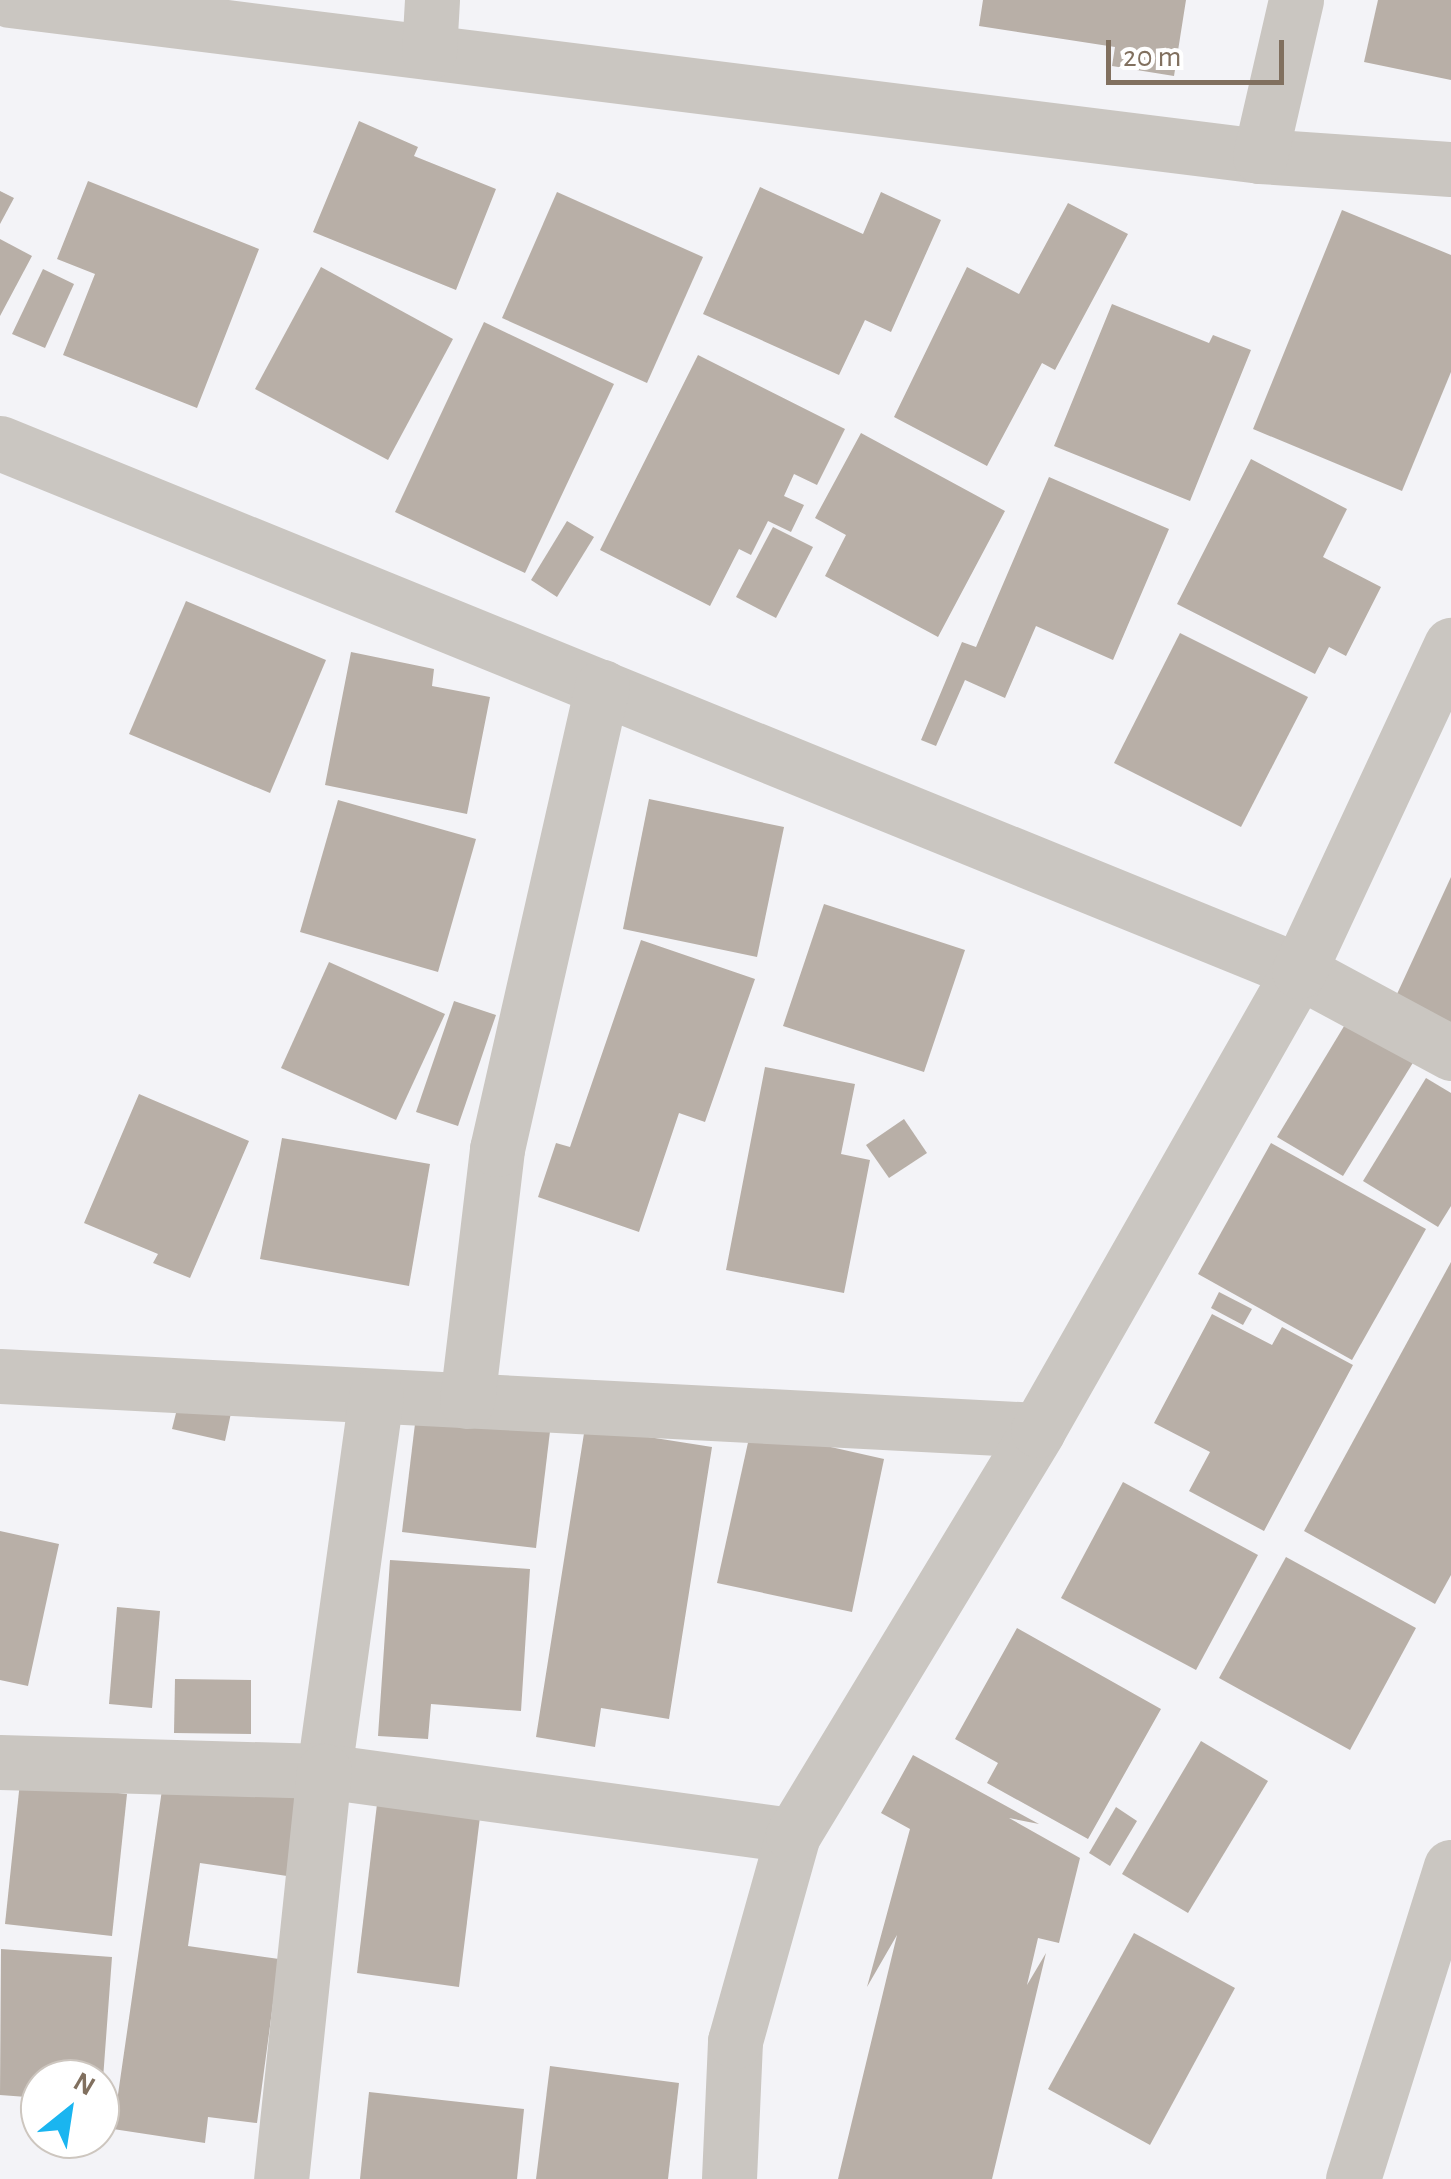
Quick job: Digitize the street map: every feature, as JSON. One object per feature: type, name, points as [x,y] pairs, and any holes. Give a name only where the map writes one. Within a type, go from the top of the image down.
[{"type":"street","points":[[10,0],[431,26],[1260,156],[1451,168]]},
{"type":"street","points":[[1260,156],[1296,0]]},
{"type":"street","points":[[0,443],[1299,971],[1451,1053]]},
{"type":"street","points":[[729,2179],[734,2040],[794,1835],[1038,1430],[1299,971],[1451,645]]},
{"type":"street","points":[[467,1401],[497,1149],[602,687]]},
{"type":"street","points":[[0,1376],[1038,1430]]},
{"type":"street","points":[[281,2179],[324,1771],[376,1396]]},
{"type":"street","points":[[0,1762],[324,1771],[794,1835]]},
{"type":"street","points":[[1352,2179],[1451,1867]]},
{"type":"building","points":[[983,0],[1186,0],[1174,76],[1112,66],[1115,47],[979,26]]},
{"type":"building","points":[[1378,0],[1451,0],[1451,80],[1364,62]]},
{"type":"building","points":[[359,121],[418,147],[414,156],[496,189],[456,290],[313,232]]},
{"type":"building","points":[[88,181],[259,249],[197,408],[63,355],[95,274],[57,259]]},
{"type":"building","points":[[760,187],[863,234],[881,192],[941,220],[891,332],[865,320],[839,375],[703,314]]},
{"type":"building","points":[[0,191],[14,198],[0,224]]},
{"type":"building","points":[[557,192],[703,257],[647,383],[502,318]]},
{"type":"building","points":[[1068,203],[1128,234],[1055,370],[1042,363],[987,466],[894,417],[967,267],[1019,294]]},
{"type":"building","points":[[1342,210],[1451,255],[1451,372],[1402,491],[1253,429]]},
{"type":"building","points":[[0,239],[32,256],[0,316]]},
{"type":"building","points":[[321,267],[453,339],[388,460],[255,389]]},
{"type":"building","points":[[43,269],[74,284],[45,348],[12,334]]},
{"type":"building","points":[[1112,304],[1209,343],[1213,335],[1251,350],[1190,501],[1054,446]]},
{"type":"building","points":[[484,322],[614,384],[525,573],[395,512]]},
{"type":"building","points":[[698,355],[845,429],[817,485],[794,474],[784,496],[804,505],[791,532],[768,521],[751,555],[739,549],[710,606],[600,550]]},
{"type":"building","points":[[861,433],[1005,511],[938,637],[825,576],[846,535],[815,518]]},
{"type":"building","points":[[1251,459],[1347,509],[1323,557],[1381,587],[1346,656],[1329,647],[1315,674],[1177,604]]},
{"type":"building","points":[[1049,477],[1169,529],[1113,660],[1036,626],[1005,698],[965,680],[936,746],[921,740],[962,642],[976,647]]},
{"type":"building","points":[[567,521],[594,537],[557,597],[531,580]]},
{"type":"building","points":[[773,527],[813,547],[776,618],[736,597]]},
{"type":"building","points":[[186,601],[326,660],[270,793],[129,734]]},
{"type":"building","points":[[1180,633],[1308,697],[1241,827],[1114,763]]},
{"type":"building","points":[[351,652],[434,669],[432,686],[490,697],[467,814],[325,785]]},
{"type":"building","points":[[649,799],[784,827],[757,957],[623,929]]},
{"type":"building","points":[[338,800],[476,839],[438,972],[300,932]]},
{"type":"building","points":[[1451,877],[1451,1035],[1391,1007]]},
{"type":"building","points":[[824,904],[965,950],[924,1072],[783,1026]]},
{"type":"building","points":[[641,940],[755,979],[705,1122],[679,1113],[639,1232],[538,1197],[556,1143],[570,1147]]},
{"type":"building","points":[[329,962],[445,1014],[396,1120],[281,1068]]},
{"type":"building","points":[[454,1001],[496,1015],[458,1126],[416,1112]]},
{"type":"building","points":[[1352,1013],[1419,1053],[1343,1176],[1277,1137]]},
{"type":"building","points":[[765,1067],[855,1084],[841,1154],[870,1160],[844,1293],[726,1270]]},
{"type":"building","points":[[1426,1078],[1451,1093],[1451,1206],[1438,1227],[1363,1181]]},
{"type":"building","points":[[139,1094],[249,1141],[190,1278],[153,1263],[158,1254],[84,1223]]},
{"type":"building","points":[[904,1119],[927,1153],[889,1178],[866,1145]]},
{"type":"building","points":[[282,1138],[430,1164],[409,1286],[260,1259]]},
{"type":"building","points":[[1271,1143],[1426,1229],[1352,1360],[1198,1274]]},
{"type":"building","points":[[1451,1262],[1451,1575],[1435,1604],[1304,1531]]},
{"type":"building","points":[[1219,1292],[1252,1309],[1243,1325],[1211,1308]]},
{"type":"building","points":[[1212,1314],[1272,1345],[1282,1327],[1353,1365],[1264,1531],[1189,1491],[1210,1452],[1154,1423]]},
{"type":"building","points":[[179,1401],[231,1413],[225,1441],[172,1429]]},
{"type":"building","points":[[417,1407],[551,1423],[536,1548],[402,1532]]},
{"type":"building","points":[[585,1427],[712,1447],[669,1719],[601,1708],[595,1747],[536,1737]]},
{"type":"building","points":[[751,1429],[884,1459],[852,1612],[717,1583]]},
{"type":"building","points":[[1123,1482],[1258,1555],[1196,1670],[1061,1598]]},
{"type":"building","points":[[0,1531],[59,1544],[28,1686],[0,1680]]},
{"type":"building","points":[[1286,1557],[1416,1628],[1350,1750],[1219,1678]]},
{"type":"building","points":[[390,1560],[530,1569],[521,1711],[431,1704],[428,1739],[378,1736]]},
{"type":"building","points":[[117,1607],[160,1611],[152,1708],[109,1704]]},
{"type":"building","points":[[1017,1628],[1161,1709],[1088,1839],[987,1783],[998,1763],[955,1739]]},
{"type":"building","points":[[175,1679],[251,1680],[251,1734],[174,1733]]},
{"type":"building","points":[[1201,1741],[1268,1781],[1188,1913],[1122,1874]]},
{"type":"building","points":[[913,1755],[1039,1824],[1009,1818],[1080,1858],[1059,1943],[1038,1938],[1027,1985],[1046,1953],[992,2179],[838,2179],[897,1935],[867,1987],[910,1829],[881,1813]]},
{"type":"building","points":[[165,1769],[300,1790],[287,1876],[200,1863],[188,1946],[279,1959],[257,2123],[208,2117],[205,2143],[120,2130],[120,2081]]},
{"type":"building","points":[[20,1782],[127,1794],[112,1936],[5,1924]]},
{"type":"building","points":[[377,1804],[480,1817],[459,1987],[357,1973]]},
{"type":"building","points":[[1116,1807],[1137,1821],[1110,1866],[1089,1853]]},
{"type":"building","points":[[1134,1933],[1235,1988],[1150,2145],[1048,2089]]},
{"type":"building","points":[[1,1949],[112,1957],[104,2059],[20,2059],[20,2096],[0,2095]]},
{"type":"building","points":[[550,2066],[679,2083],[668,2179],[536,2179]]},
{"type":"building","points":[[369,2092],[524,2109],[517,2179],[360,2179]]}]
